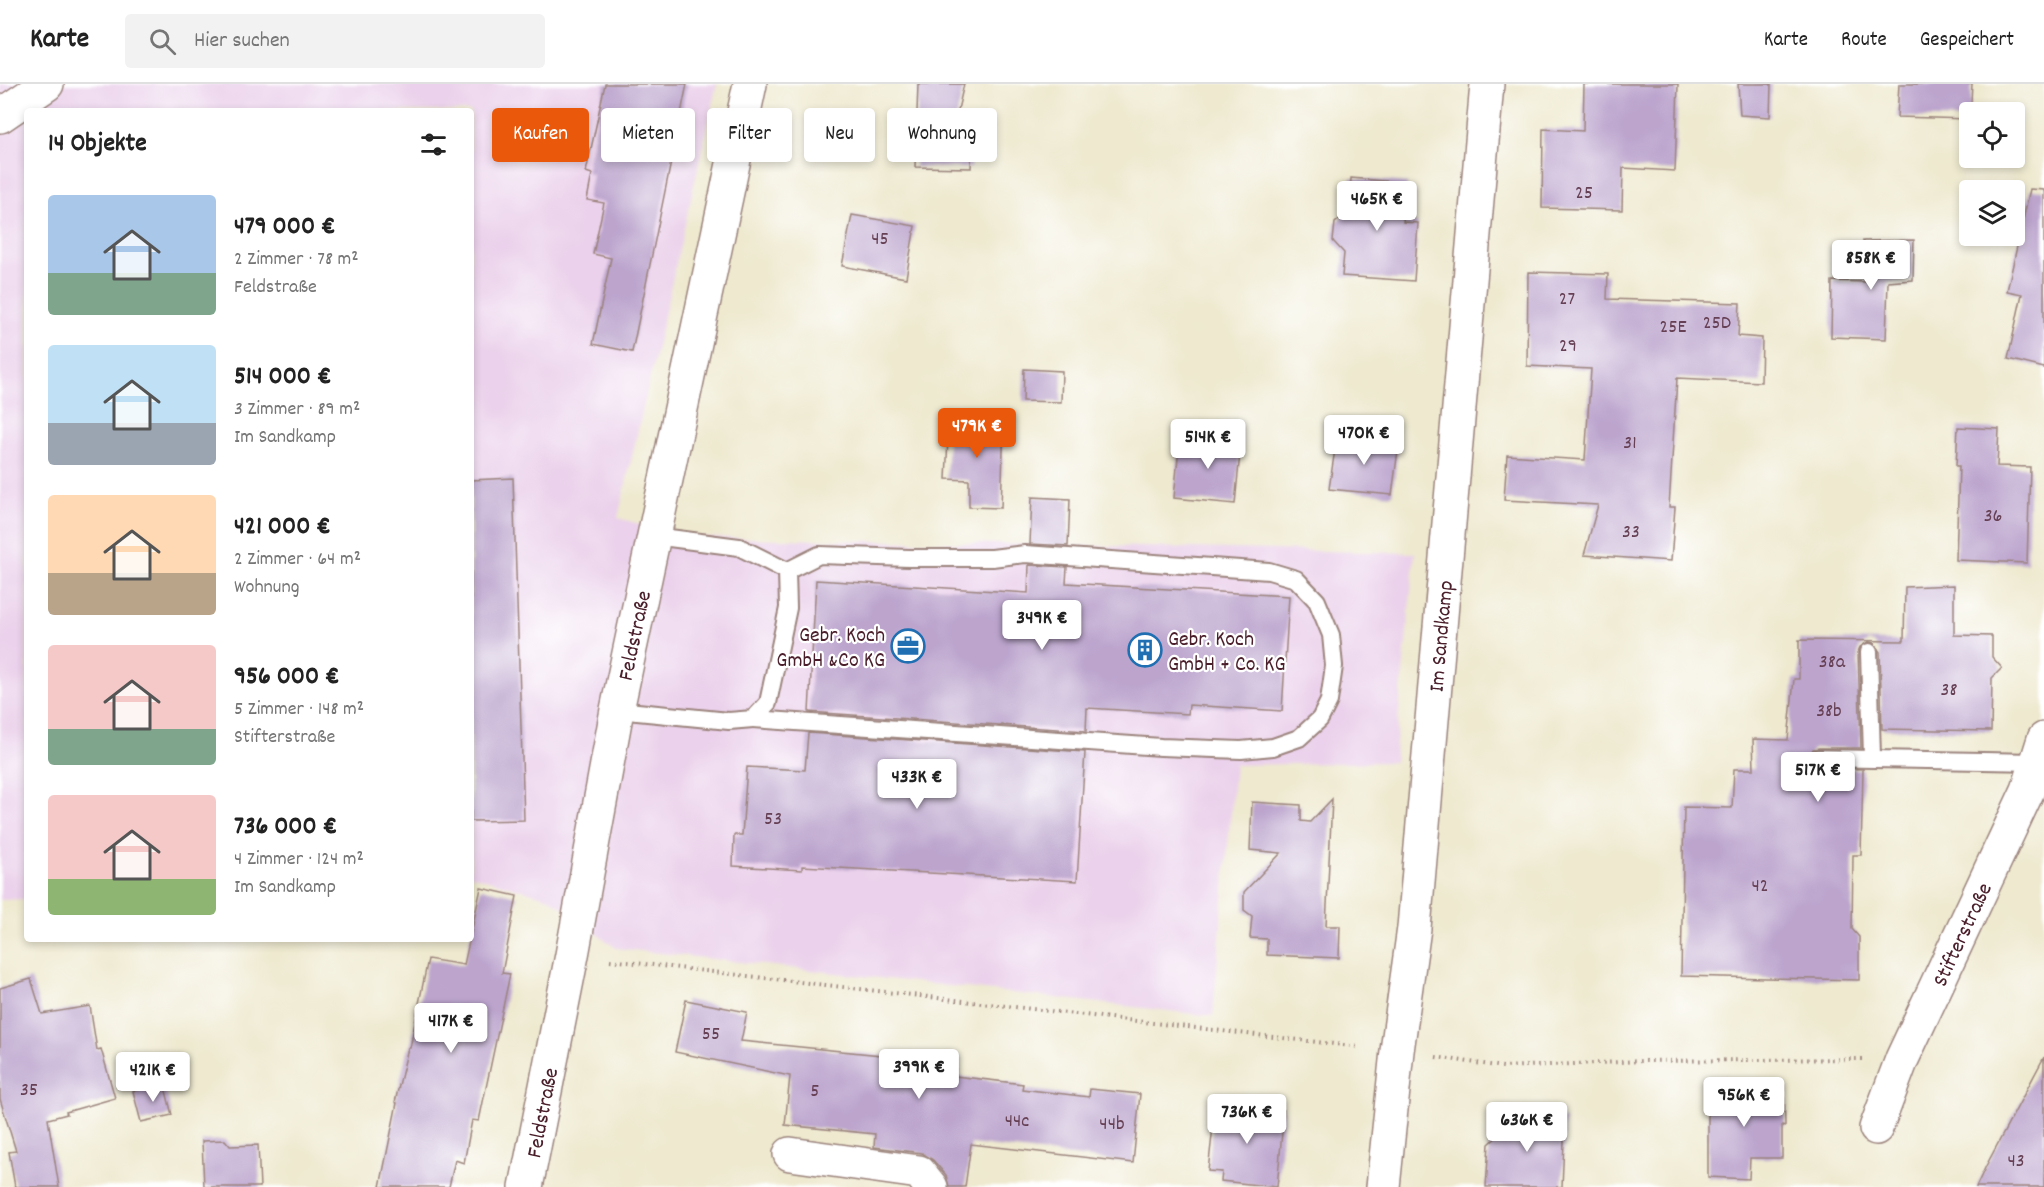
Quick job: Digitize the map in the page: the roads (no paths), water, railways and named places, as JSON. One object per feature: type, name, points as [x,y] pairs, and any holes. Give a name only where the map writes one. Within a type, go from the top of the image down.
[{"type":"street","points":[[0,116],[47,84]]},
{"type":"street","name":"Feldstraße","points":[[526,1187],[617,710],[750,84]]},
{"type":"street","name":"Im Sandkamp","points":[[1383,1187],[1413,928],[1487,84]]},
{"type":"street","name":"Stifterstraße","points":[[1876,1128],[1902,1059],[2028,790],[2040,751]]},
{"type":"street","points":[[790,1154],[919,1172],[932,1187]]},
{"type":"lane","points":[[654,536],[740,547],[787,571]]},
{"type":"lane","points":[[617,710],[729,721],[753,719],[1139,746],[1241,750],[1273,747],[1299,738],[1320,719],[1329,701],[1334,666],[1331,635],[1317,600],[1296,579],[1269,571],[1025,554],[992,558],[819,555],[787,571]]},
{"type":"lane","points":[[753,719],[768,703],[788,608],[787,571]]},
{"type":"lane","points":[[1869,652],[1872,757]]},
{"type":"lane","points":[[1819,758],[2040,751]]},
{"type":"place","name":"Gebr. Koch GmbH &Co KG","points":[[908,646]]},
{"type":"place","name":"Gebr. Koch GmbH + Co. KG","points":[[1145,650]]}]
